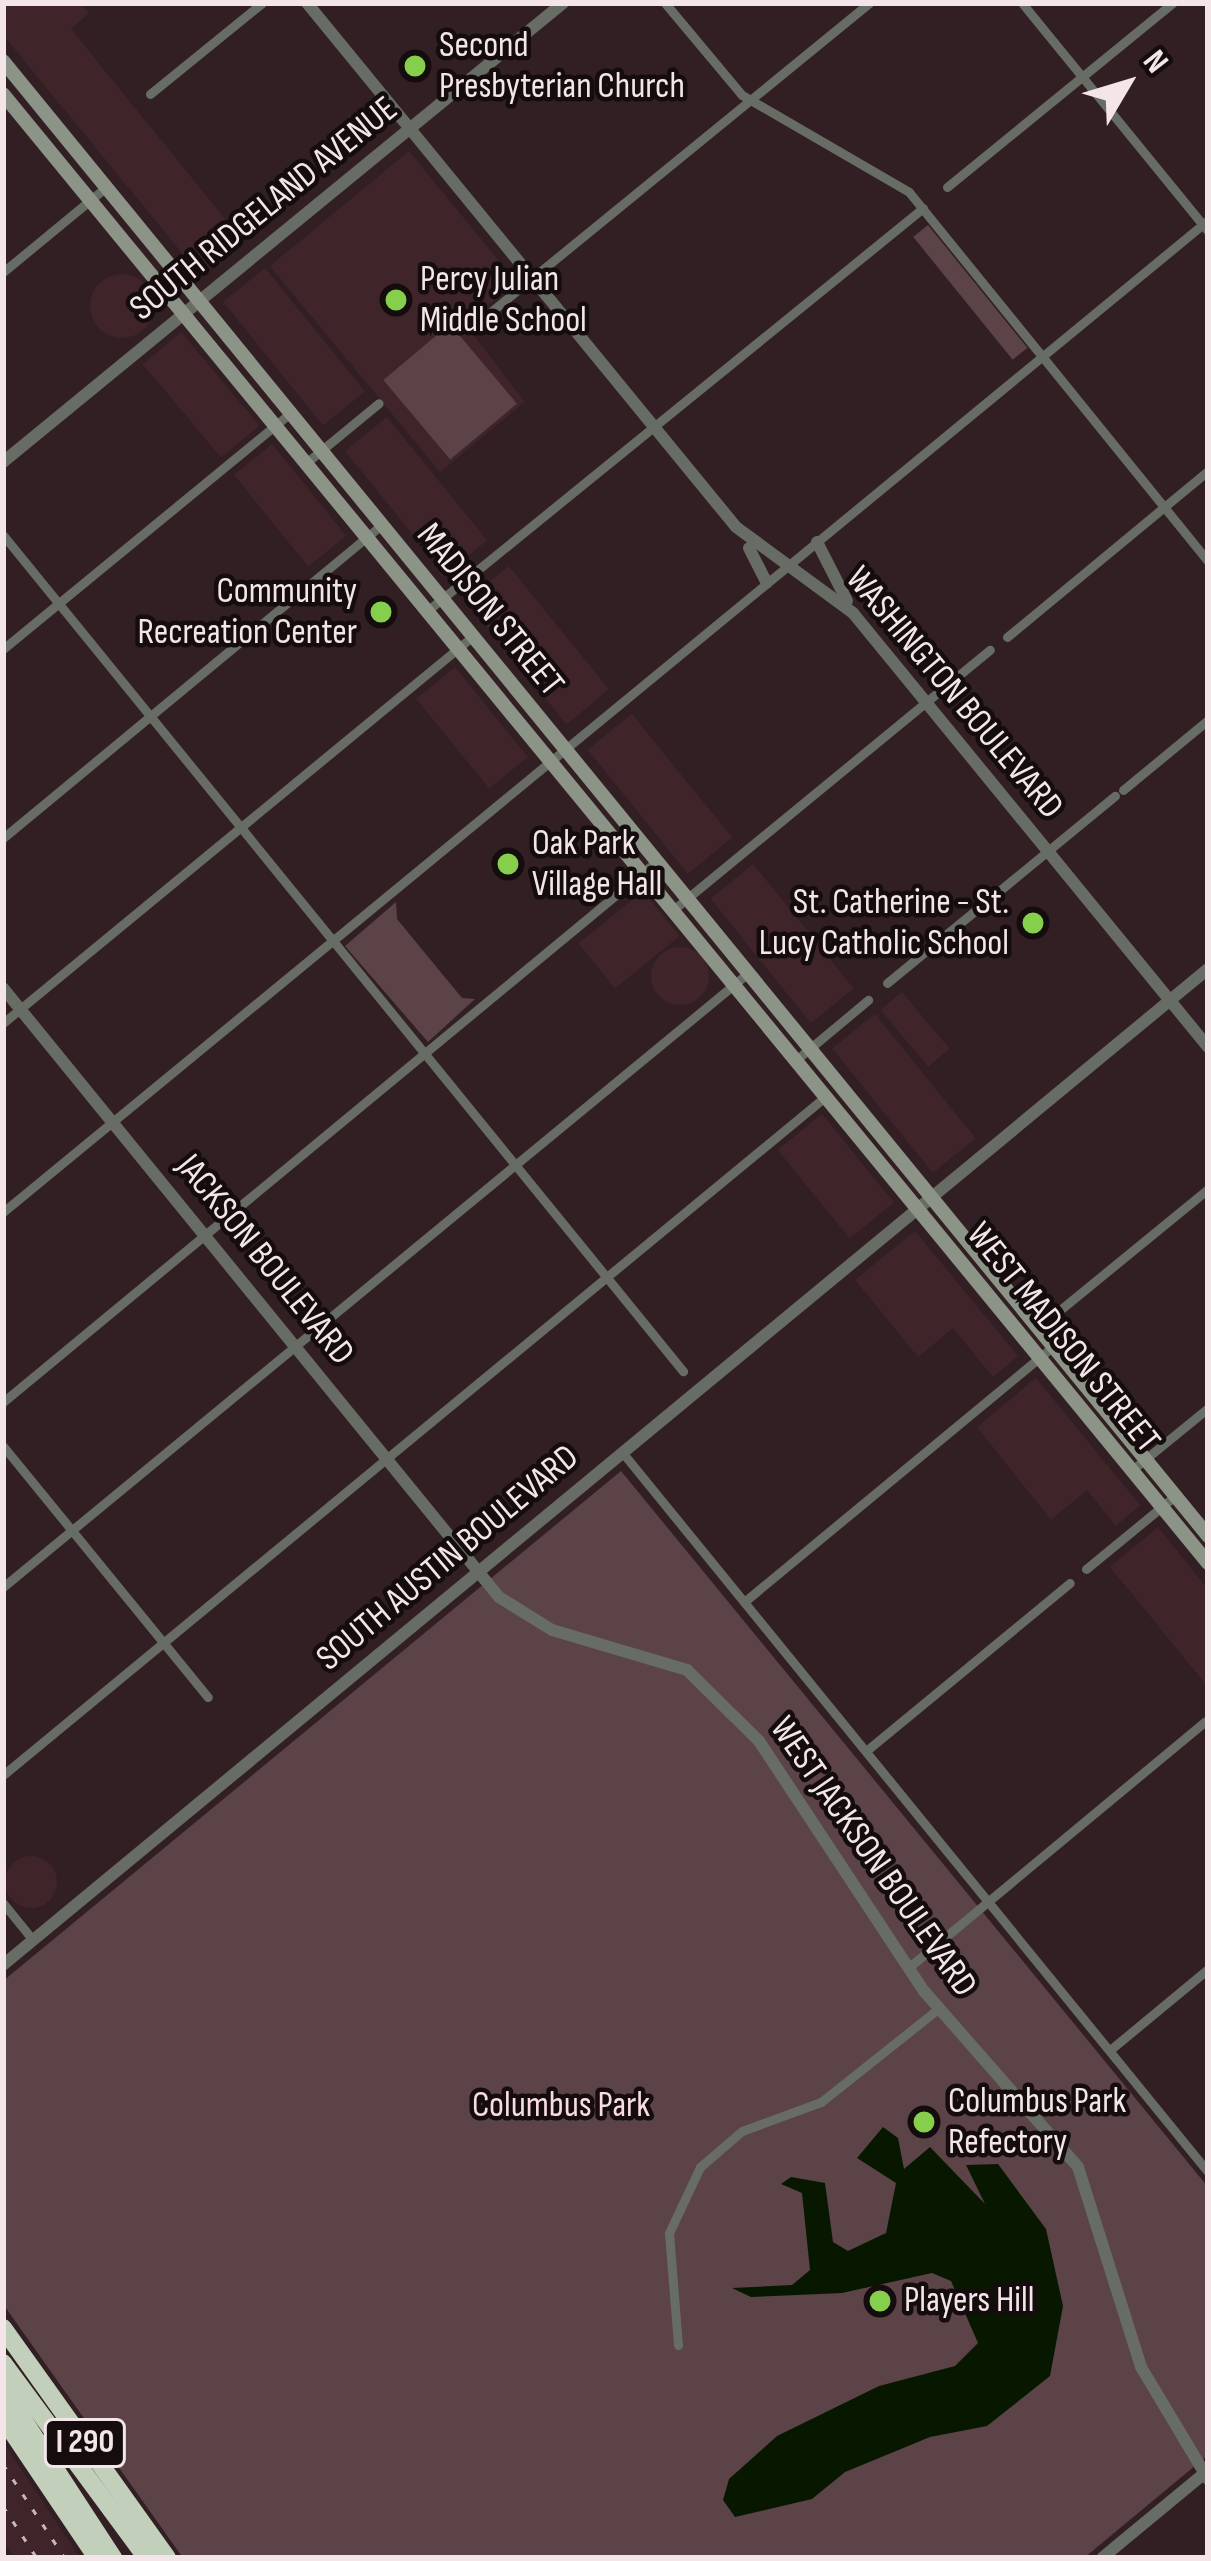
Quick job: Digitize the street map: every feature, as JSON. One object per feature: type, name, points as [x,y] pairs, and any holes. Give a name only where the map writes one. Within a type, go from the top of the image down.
[{"type":"highway","name":"I 290","points":[[3,2328],[167,2558]]},
{"type":"highway","points":[[3,2363],[147,2558]]},
{"type":"highway","points":[[3,2389],[113,2558]]},
{"type":"highway","name":"I 290","points":[[3,2418],[97,2558]]},
{"type":"main road","name":"MADISON STREET","points":[[3,61],[9,80],[106,188],[931,1197]]},
{"type":"main road","name":"MADISON STREET","points":[[3,94],[917,1208]]},
{"type":"main road","name":"WEST MADISON STREET","points":[[931,1197],[1208,1536]]},
{"type":"main road","name":"WEST MADISON STREET","points":[[917,1208],[1208,1563]]},
{"type":"street","points":[[150,94],[262,3]]},
{"type":"street","name":"WASHINGTON BOULEVARD","points":[[308,3],[736,527],[853,613],[1208,1047]]},
{"type":"street","name":"SOUTH RIDGELAND AVENUE","points":[[3,462],[563,3]]},
{"type":"street","points":[[665,3],[751,100],[892,178],[923,208],[1208,562]]},
{"type":"street","points":[[471,328],[869,3]]},
{"type":"street","points":[[3,1212],[1206,225],[1022,3]]},
{"type":"street","points":[[947,187],[1173,3]]},
{"type":"street","points":[[3,272],[106,188]]},
{"type":"street","points":[[428,611],[923,208]]},
{"type":"street","points":[[306,463],[379,404]]},
{"type":"street","points":[[3,649],[290,413]]},
{"type":"street","points":[[1006,637],[1208,471]]},
{"type":"street","points":[[3,838],[382,525]]},
{"type":"street","points":[[736,527],[767,583]]},
{"type":"street","points":[[3,535],[683,1371]]},
{"type":"street","points":[[817,542],[853,613]]},
{"type":"street","points":[[3,1023],[473,636]]},
{"type":"street","points":[[673,910],[990,650]]},
{"type":"street","points":[[887,983],[1208,720]]},
{"type":"street","points":[[3,1402],[657,861]]},
{"type":"street","name":"SOUTH AUSTIN BOULEVARD","points":[[3,1965],[1208,970]]},
{"type":"street","points":[[3,1587],[748,973]]},
{"type":"street","name":"JACKSON BOULEVARD","points":[[3,988],[478,1572]]},
{"type":"street","points":[[796,1060],[868,1000]]},
{"type":"street","points":[[3,1775],[839,1084]]},
{"type":"street","points":[[1038,1328],[1208,1189]]},
{"type":"street","points":[[745,1602],[1053,1346]]},
{"type":"street","points":[[1132,1470],[1208,1408]]},
{"type":"street","points":[[3,1446],[208,1697]]},
{"type":"street","points":[[622,1452],[1208,2172]]},
{"type":"street","points":[[1086,1570],[1175,1496]]},
{"type":"street","name":"WEST JACKSON BOULEVARD","points":[[478,1572],[537,1624],[652,1653],[715,1692],[792,1786],[938,2009],[1078,2167],[1141,2367],[1207,2474]]},
{"type":"street","points":[[866,1751],[1070,1582]]},
{"type":"street","points":[[908,1968],[1204,1721]]},
{"type":"street","points":[[3,1903],[33,1940]]},
{"type":"street","points":[[1110,2050],[1208,1969]]},
{"type":"street","points":[[678,2345],[666,2257],[700,2167],[742,2131],[821,2102],[938,2009]]},
{"type":"street","points":[[1102,2558],[1207,2474]]},
{"type":"shaded area","points":[[3,3],[81,3],[89,13],[71,29],[243,241],[201,276],[3,35]]},
{"type":"shaded area","name":"Percy Julian Middle School","points":[[409,151],[516,282],[465,324],[525,402],[440,472],[270,266]]},
{"type":"shaded area","points":[[265,268],[365,392],[323,426],[223,302]]},
{"type":"shaded area","points":[[122,274],[145,283],[154,306],[145,329],[122,338],[99,329],[90,306],[99,283]]},
{"type":"shaded area","points":[[181,332],[259,425],[221,458],[143,364]]},
{"type":"shaded area","points":[[387,417],[487,541],[445,575],[345,451]]},
{"type":"shaded area","points":[[272,444],[346,536],[308,567],[234,475]]},
{"type":"shaded area","points":[[509,566],[609,690],[566,724],[466,601]]},
{"type":"shaded area","points":[[455,667],[528,757],[489,789],[416,698]]},
{"type":"shaded area","points":[[632,714],[732,838],[688,873],[588,750]]},
{"type":"shaded area","points":[[753,864],[854,988],[811,1023],[710,899]]},
{"type":"shaded area","points":[[643,891],[680,936],[615,988],[578,943]]},
{"type":"shaded area","points":[[680,947],[701,955],[709,976],[701,997],[680,1005],[659,997],[651,976],[659,955]]},
{"type":"shaded area","points":[[902,992],[950,1049],[928,1067],[881,1010]]},
{"type":"shaded area","points":[[875,1014],[976,1138],[933,1173],[832,1049]]},
{"type":"shaded area","points":[[822,1114],[894,1203],[849,1238],[778,1150]]},
{"type":"shaded area","points":[[915,1231],[1018,1356],[993,1377],[953,1328],[918,1357],[855,1280]]},
{"type":"shaded area","points":[[1036,1378],[1140,1505],[1116,1526],[1087,1490],[1051,1520],[977,1427]]},
{"type":"shaded area","points":[[1158,1527],[1208,1589],[1208,1687],[1110,1567]]},
{"type":"shaded area","points":[[31,1856],[49,1864],[57,1882],[49,1900],[31,1908],[13,1900],[5,1882],[13,1864]]},
{"type":"shaded area","points":[[883,2127],[898,2138],[904,2169],[930,2147],[985,2204],[966,2165],[998,2164],[1046,2229],[1063,2306],[1050,2376],[987,2426],[930,2437],[845,2472],[812,2499],[735,2517],[723,2500],[729,2479],[777,2436],[879,2386],[955,2366],[978,2343],[951,2281],[932,2273],[842,2293],[751,2297],[732,2288],[792,2285],[810,2270],[802,2193],[781,2184],[791,2177],[825,2183],[833,2242],[848,2251],[886,2233],[896,2183],[857,2158]]},
{"type":"shaded area","points":[[3,2442],[80,2558],[15,2558],[3,2540]]},
{"type":"green space","points":[[928,225],[1027,348],[1013,360],[913,237]]},
{"type":"green space","points":[[450,324],[517,404],[450,460],[383,380]]},
{"type":"green space","points":[[396,902],[397,919],[462,998],[475,999],[428,1042],[345,946]]},
{"type":"green space","name":"Columbus Park","points":[[621,1471],[1208,2187],[1208,2455],[1084,2558],[183,2558],[3,2304],[3,1981]]},
{"type":"railway","points":[[3,2464],[65,2558]]},
{"type":"railway","points":[[3,2506],[37,2558]]},
{"type":"place","name":"Second Presbyterian Church","points":[[415,66]]},
{"type":"place","name":"Percy Julian Middle School","points":[[396,300]]},
{"type":"place","name":"Community Recreation Center","points":[[381,612]]},
{"type":"place","name":"Oak Park Village Hall","points":[[508,864]]},
{"type":"place","name":"St. Catherine - St. Lucy Catholic School","points":[[1033,923]]},
{"type":"place","name":"Columbus Park Refectory","points":[[924,2122]]},
{"type":"place","name":"Players Hill","points":[[880,2301]]}]
